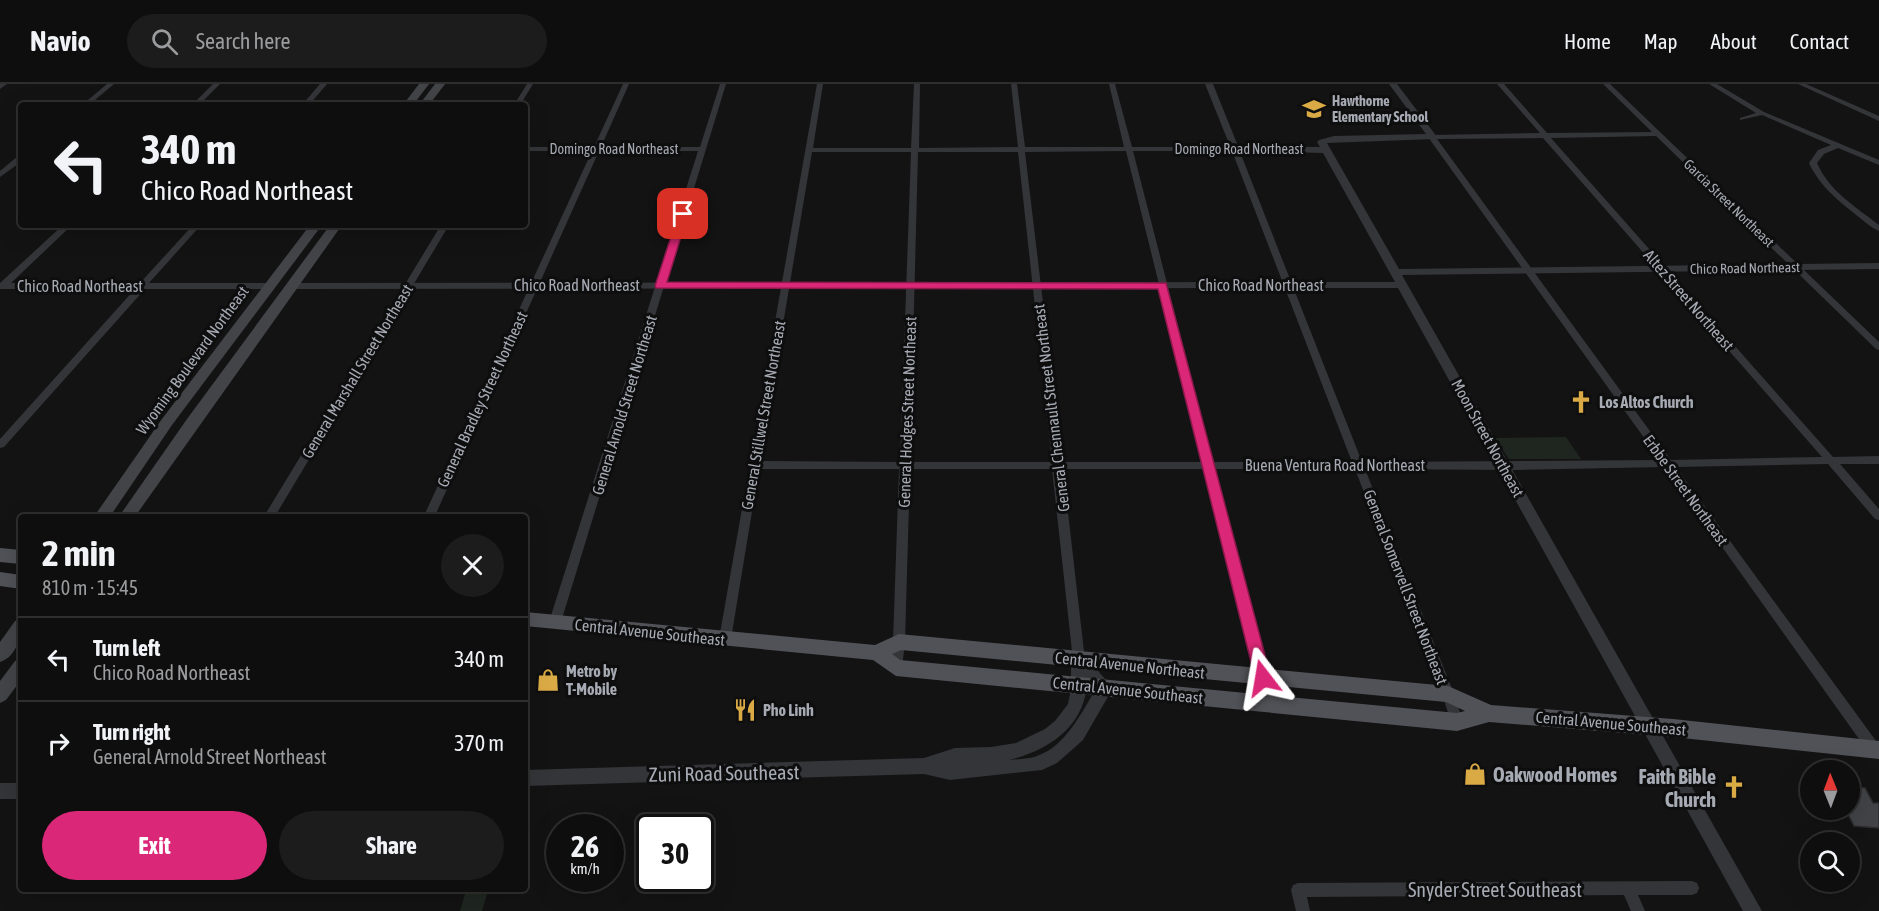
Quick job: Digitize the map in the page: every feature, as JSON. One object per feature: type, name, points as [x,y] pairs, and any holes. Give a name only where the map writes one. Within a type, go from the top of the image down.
[{"type":"main road","points":[[410,102],[424,84]]},
{"type":"main road","points":[[426,102],[440,84]]},
{"type":"main road","name":"Wyoming Boulevard Northeast","points":[[103,514],[314,228]]},
{"type":"main road","points":[[128,514],[334,228]]},
{"type":"main road","points":[[291,286],[285,285],[284,280],[302,255],[302,243]]},
{"type":"main road","points":[[251,343],[247,339],[248,333],[278,290],[269,286]]},
{"type":"main road","points":[[0,555],[18,557]]},
{"type":"main road","points":[[0,579],[18,582]]},
{"type":"main road","name":"Central Avenue Southeast","points":[[528,619],[877,653]]},
{"type":"main road","points":[[0,655],[18,630]]},
{"type":"main road","points":[[896,668],[877,653],[899,642]]},
{"type":"main road","name":"Central Avenue Northeast","points":[[899,642],[1448,694],[1489,713]]},
{"type":"main road","name":"Central Avenue Southeast","points":[[896,668],[1456,722],[1489,713],[1876,750]]},
{"type":"main road","points":[[0,695],[18,670]]},
{"type":"street","points":[[0,87],[4,84]]},
{"type":"street","points":[[90,102],[111,84]]},
{"type":"street","points":[[198,102],[218,84]]},
{"type":"street","points":[[308,102],[324,84]]},
{"type":"street","points":[[519,102],[530,84]]},
{"type":"street","name":"General Bradley Street Northeast","points":[[430,514],[626,84]]},
{"type":"street","name":"General Arnold Street Northeast","points":[[555,622],[723,84]]},
{"type":"street","name":"General Stillwel Street Northeast","points":[[725,639],[820,84]]},
{"type":"street","name":"General Hodges Street Northeast","points":[[896,668],[899,642],[917,84]]},
{"type":"street","name":"General Chennault Street Northeast","points":[[1014,84],[1079,660]]},
{"type":"street","points":[[1112,84],[1263,678]]},
{"type":"street","name":"General Somervell Street Northeast","points":[[1209,84],[1448,694],[1456,722]]},
{"type":"street","name":"Erbbe Street Northeast","points":[[1393,84],[1876,750]]},
{"type":"street","name":"Altez Street Northeast","points":[[1500,84],[1879,516]]},
{"type":"street","name":"Garcia Street Northeast","points":[[1606,84],[1879,347]]},
{"type":"street","points":[[1712,84],[1762,113],[1879,163]]},
{"type":"street","points":[[1801,84],[1879,119]]},
{"type":"street","points":[[1742,119],[1762,113]]},
{"type":"street","name":"Domingo Road Northeast","points":[[809,150],[1324,150],[1322,142],[1329,139],[1658,134]]},
{"type":"street","points":[[1836,146],[1816,157],[1813,163],[1815,170],[1823,182],[1879,229]]},
{"type":"street","name":"Domingo Road Northeast","points":[[528,149],[703,149]]},
{"type":"street","name":"Moon Street Northeast","points":[[1324,150],[1399,279],[1753,911]]},
{"type":"street","points":[[0,175],[18,160]]},
{"type":"street","points":[[1,287],[65,228]]},
{"type":"street","points":[[0,446],[194,228]]},
{"type":"street","name":"General Marshall Street Northeast","points":[[270,514],[443,228]]},
{"type":"street","name":"Chico Road Northeast","points":[[291,286],[1287,285],[1527,270],[1879,266]]},
{"type":"street","name":"Chico Road Northeast","points":[[1,287],[269,286]]},
{"type":"street","name":"Buena Ventura Road Northeast","points":[[754,465],[1358,464],[1503,466],[1879,460]]},
{"type":"street","points":[[1079,660],[1106,688]]},
{"type":"street","name":"Zuni Road Southeast","points":[[924,766],[952,756],[1016,752],[1039,742],[1057,729],[1075,706],[1079,685],[1079,660]]},
{"type":"street","name":"Zuni Road Southeast","points":[[528,778],[924,766],[950,772],[1036,765],[1051,758],[1077,735],[1106,688]]},
{"type":"street","points":[[0,791],[18,791]]},
{"type":"street","name":"Snyder Street Southeast","points":[[1303,911],[1298,890],[1692,888]]},
{"type":"street","points":[[1628,889],[1638,911]]},
{"type":"shaded area","points":[[1566,437],[1581,459],[1509,459],[1495,438]]},
{"type":"shaded area","points":[[465,894],[487,894],[482,911],[460,911]]},
{"type":"building","points":[[1860,788],[1865,788],[1873,803],[1879,803],[1879,828],[1854,826],[1851,820],[1860,820]]},
{"type":"place","name":"Hawthorne Elementary School","points":[[1314,109]]},
{"type":"place","name":"Los Altos Church","points":[[1581,402]]},
{"type":"place","name":"Metro by T-Mobile","points":[[548,680]]},
{"type":"place","name":"Pho Linh","points":[[745,710]]},
{"type":"place","name":"Oakwood Homes","points":[[1475,774]]},
{"type":"place","name":"Faith Bible Church","points":[[1734,787]]},
{"type":"route","points":[[683,214],[660,286],[1162,285],[1263,678]]}]
